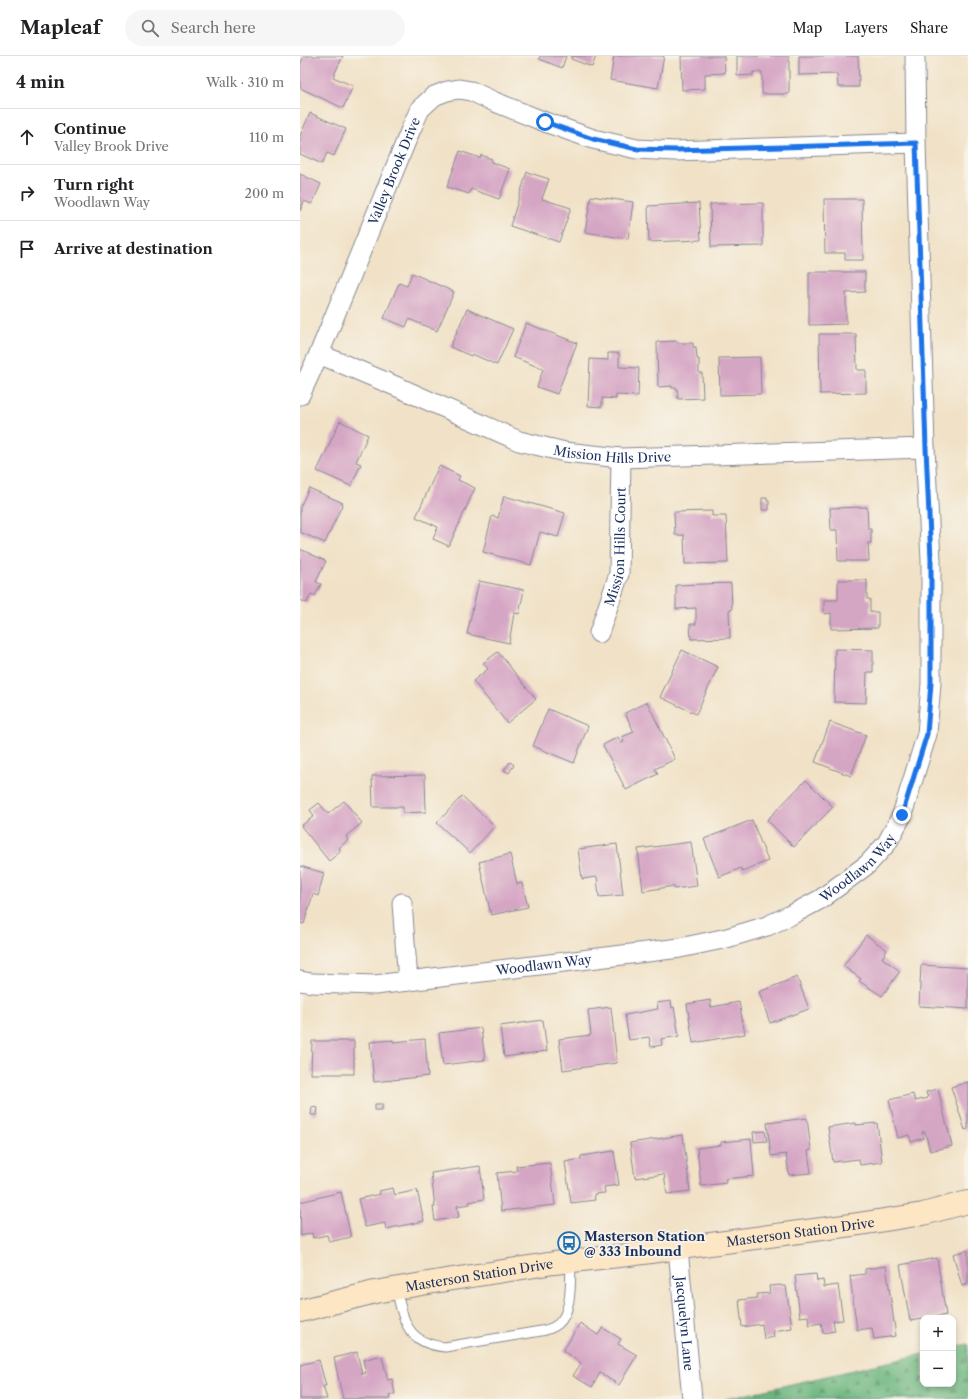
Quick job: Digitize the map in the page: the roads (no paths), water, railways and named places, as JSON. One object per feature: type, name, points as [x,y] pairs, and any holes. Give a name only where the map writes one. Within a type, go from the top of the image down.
[{"type":"street","name":"Woodlawn Way","points":[[300,981],[312,983],[375,985],[680,948],[727,938],[767,926],[820,899],[868,864],[887,843],[902,815],[927,734],[931,683],[931,560],[916,143],[915,56]]},
{"type":"street","name":"Valley Brook Drive","points":[[300,395],[319,354],[420,108],[434,96],[447,91],[459,89],[471,91],[495,102],[593,139],[637,149],[676,150],[916,143]]},
{"type":"street","name":"Mission Hills Drive","points":[[319,354],[519,441],[565,452],[621,458],[926,448]]},
{"type":"street","name":"Mission Hills Court","points":[[599,633],[619,574],[621,458]]},
{"type":"street","points":[[402,903],[408,981]]},
{"type":"street","name":"Masterson Station Drive","points":[[300,1311],[396,1288],[570,1262],[678,1249],[888,1220],[923,1214],[968,1202]]},
{"type":"street","name":"Jacquelyn Lane","points":[[678,1249],[692,1399]]},
{"type":"lane","points":[[396,1288],[405,1323],[410,1331],[425,1343],[445,1347],[541,1332],[558,1324],[565,1316],[568,1305],[570,1262]]},
{"type":"place","name":"Masterson Station @ 333 Inbound","points":[[569,1243]]}]
